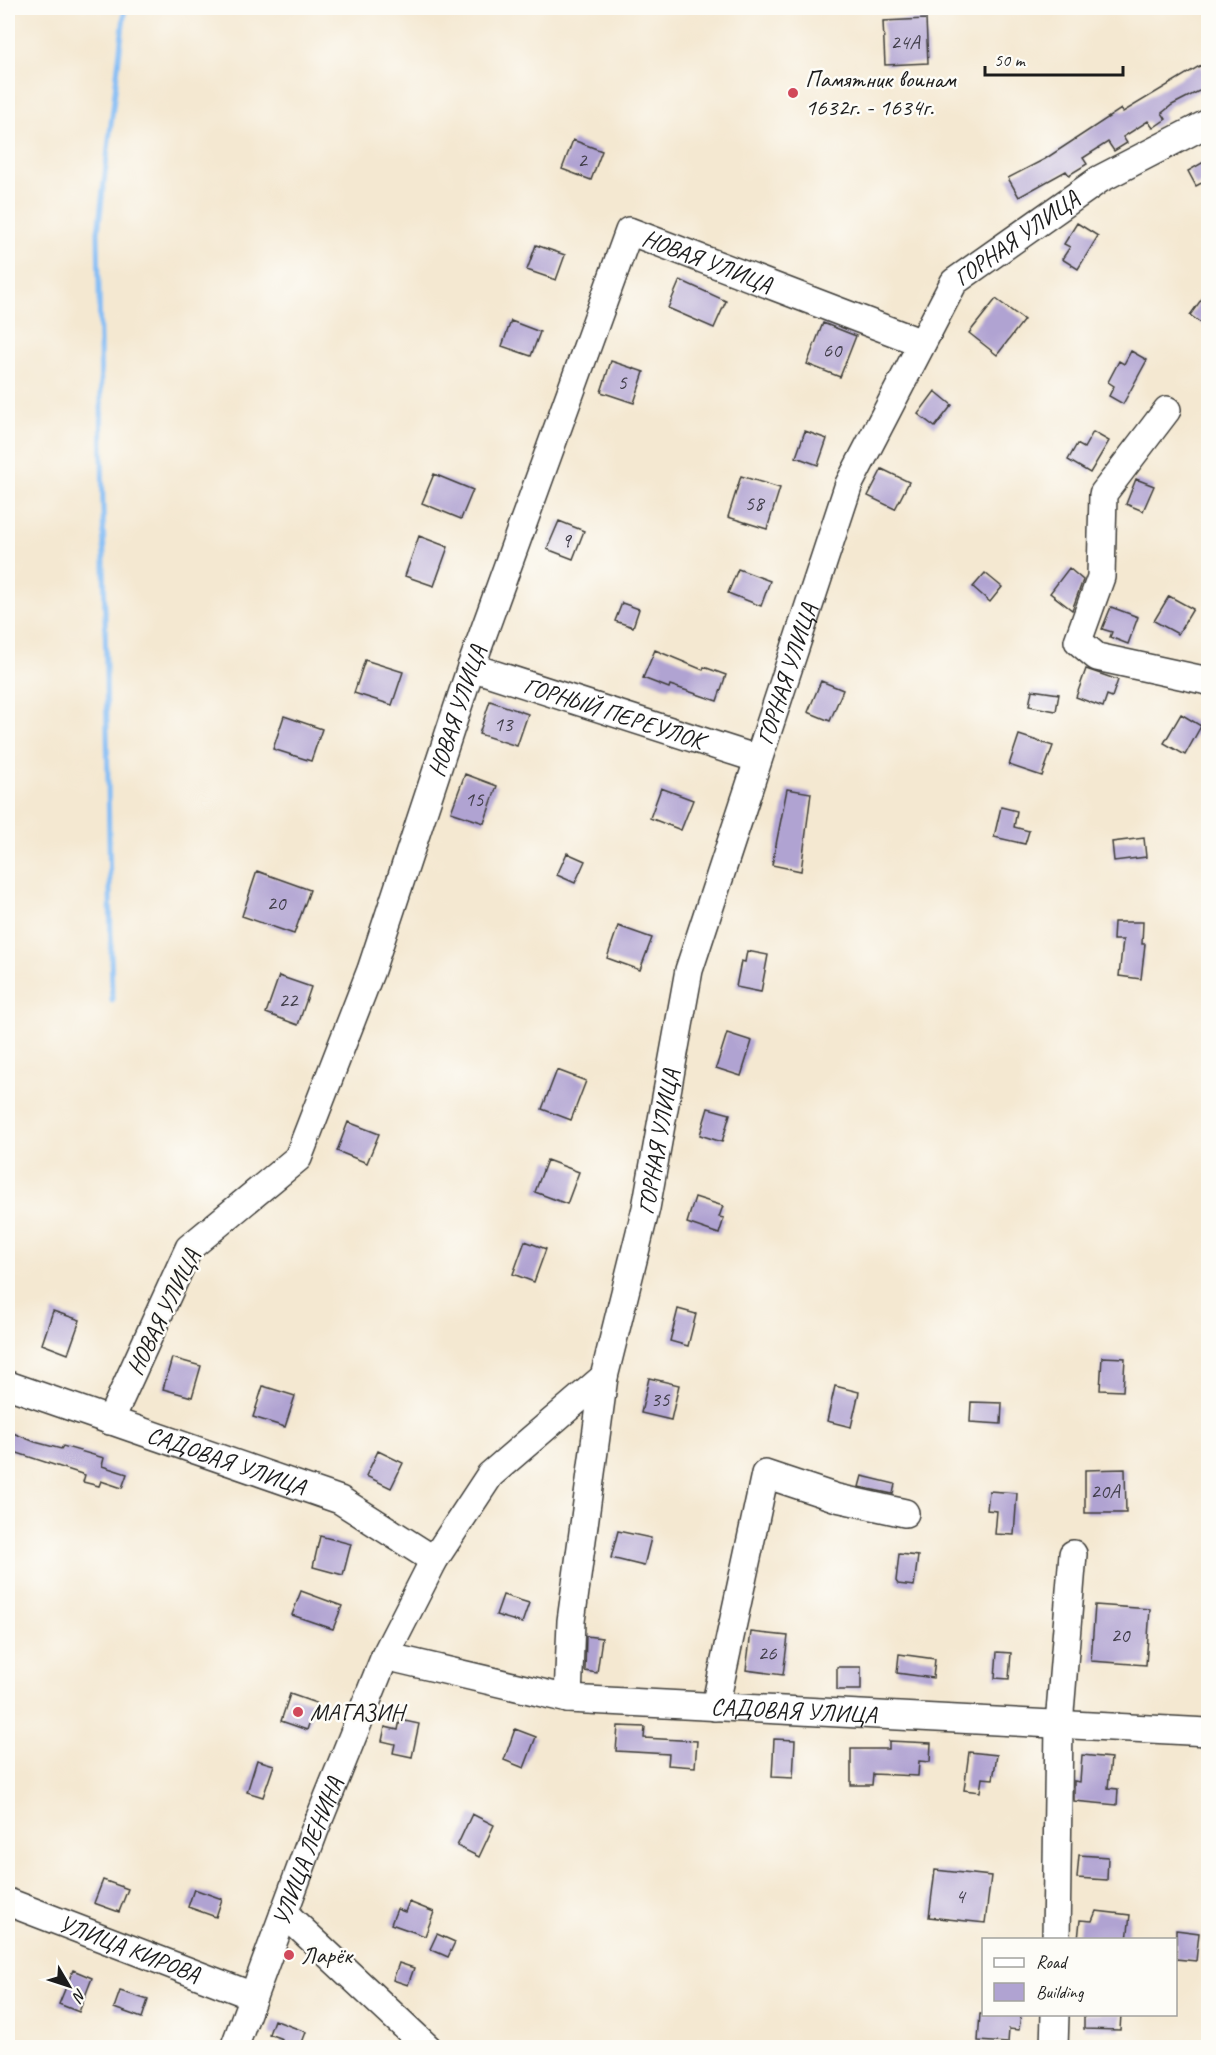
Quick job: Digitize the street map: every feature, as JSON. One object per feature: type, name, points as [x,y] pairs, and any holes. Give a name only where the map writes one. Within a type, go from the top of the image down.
[{"type":"street","name":"ГОРНАЯ УЛИЦА","points":[[568,1699],[571,1621],[604,1377],[646,1208],[689,970],[849,484],[913,340],[954,282],[1100,179],[1209,123]]},
{"type":"street","name":"НОВАЯ УЛИЦА","points":[[110,1421],[189,1248],[298,1158],[371,970],[471,667],[629,231],[913,340]]},
{"type":"street","points":[[1167,410],[1103,494],[1101,577],[1078,641],[1097,657],[1209,681]]},
{"type":"street","name":"ГОРНЫЙ ПЕРЕУЛОК","points":[[471,667],[758,759]]},
{"type":"street","name":"УЛИЦА ЛЕНИНА","points":[[234,2048],[284,1913],[385,1656],[434,1560],[490,1475],[604,1377]]},
{"type":"street","name":"САДОВАЯ УЛИЦА","points":[[8,1385],[340,1500],[434,1560]]},
{"type":"street","points":[[715,1707],[765,1474],[837,1498],[905,1513]]},
{"type":"street","points":[[1056,1938],[1059,1724],[1073,1554]]},
{"type":"street","name":"САДОВАЯ УЛИЦА","points":[[385,1656],[568,1699],[1209,1732]]},
{"type":"street","name":"УЛИЦА КИРОВА","points":[[8,1902],[253,1996]]},
{"type":"street","points":[[284,1913],[428,2048]]},
{"type":"street","points":[[1054,2048],[1055,2016]]},
{"type":"building","points":[[926,19],[928,63],[885,65],[883,21]]},
{"type":"building","points":[[1201,65],[1209,86],[1172,105],[1162,113],[1166,119],[1153,128],[1148,121],[1123,137],[1127,143],[1114,151],[1108,142],[1083,158],[1087,164],[1069,175],[1066,171],[1019,197],[1008,178],[1045,159],[1121,109],[1123,112]]},
{"type":"building","points":[[573,140],[602,151],[591,180],[562,169]]},
{"type":"building","points":[[1209,159],[1209,179],[1196,186],[1188,171]]},
{"type":"building","points":[[1077,223],[1098,236],[1078,269],[1062,259],[1070,247],[1064,244]]},
{"type":"building","points":[[536,245],[565,255],[556,280],[527,270]]},
{"type":"building","points":[[680,280],[726,301],[714,328],[668,308]]},
{"type":"building","points":[[1209,289],[1209,329],[1190,315]]},
{"type":"building","points":[[996,299],[1024,320],[997,355],[969,333]]},
{"type":"building","points":[[511,321],[540,332],[531,356],[502,346]]},
{"type":"building","points":[[823,323],[856,336],[840,377],[807,364]]},
{"type":"building","points":[[1131,351],[1147,360],[1123,404],[1109,396],[1114,386],[1108,382],[1119,361],[1124,364]]},
{"type":"building","points":[[611,361],[644,372],[634,403],[601,392]]},
{"type":"building","points":[[935,391],[952,405],[935,427],[918,414]]},
{"type":"building","points":[[805,431],[827,439],[818,465],[796,457]]},
{"type":"building","points":[[1093,432],[1109,441],[1090,473],[1068,460],[1077,444],[1084,448]]},
{"type":"building","points":[[882,469],[909,482],[895,509],[868,496]]},
{"type":"building","points":[[434,474],[473,490],[461,519],[422,503]]},
{"type":"building","points":[[741,476],[780,488],[767,529],[728,517]]},
{"type":"building","points":[[1136,479],[1154,486],[1143,511],[1126,504]]},
{"type":"building","points":[[559,521],[584,531],[573,559],[547,549]]},
{"type":"building","points":[[419,536],[448,547],[434,586],[405,576]]},
{"type":"building","points":[[1069,568],[1083,580],[1072,610],[1050,593]]},
{"type":"building","points":[[738,569],[770,581],[761,606],[728,593]]},
{"type":"building","points":[[985,573],[1002,587],[990,602],[973,587]]},
{"type":"building","points":[[1169,596],[1193,609],[1178,634],[1154,621]]},
{"type":"building","points":[[622,603],[639,609],[633,627],[615,621]]},
{"type":"building","points":[[1111,607],[1138,617],[1128,644],[1110,637],[1112,632],[1102,629]]},
{"type":"building","points":[[655,650],[703,670],[704,667],[726,675],[717,701],[670,685],[669,688],[643,678]]},
{"type":"building","points":[[365,660],[403,672],[392,705],[354,693]]},
{"type":"building","points":[[1086,669],[1118,680],[1112,697],[1107,695],[1103,707],[1076,697]]},
{"type":"building","points":[[821,681],[843,690],[830,721],[808,712]]},
{"type":"building","points":[[1032,690],[1059,694],[1056,711],[1029,706]]},
{"type":"building","points":[[490,701],[528,714],[517,746],[479,734]]},
{"type":"building","points":[[1181,714],[1201,726],[1185,755],[1164,743]]},
{"type":"building","points":[[284,716],[322,729],[311,761],[273,749]]},
{"type":"building","points":[[1019,735],[1053,746],[1042,776],[1009,765]]},
{"type":"building","points":[[465,774],[497,786],[484,823],[451,812]]},
{"type":"building","points":[[661,788],[693,800],[681,830],[650,818]]},
{"type":"building","points":[[787,789],[811,793],[801,871],[772,865]]},
{"type":"building","points":[[1001,807],[1017,811],[1014,827],[1029,831],[1025,844],[994,837]]},
{"type":"building","points":[[1144,838],[1146,857],[1114,861],[1112,842]]},
{"type":"building","points":[[567,853],[585,861],[575,883],[557,875]]},
{"type":"building","points":[[257,871],[310,890],[294,934],[242,916]]},
{"type":"building","points":[[1114,922],[1143,922],[1142,944],[1145,944],[1141,979],[1119,976],[1123,940],[1113,940]]},
{"type":"building","points":[[618,926],[652,938],[640,970],[607,958]]},
{"type":"building","points":[[747,951],[768,955],[761,992],[736,987],[741,961],[745,962]]},
{"type":"building","points":[[279,976],[311,987],[298,1025],[266,1013]]},
{"type":"building","points":[[727,1033],[752,1041],[741,1076],[716,1068]]},
{"type":"building","points":[[557,1070],[586,1081],[571,1120],[542,1109]]},
{"type":"building","points":[[708,1108],[730,1114],[722,1142],[700,1135]]},
{"type":"building","points":[[348,1122],[379,1134],[367,1163],[337,1151]]},
{"type":"building","points":[[547,1160],[579,1172],[567,1204],[535,1192]]},
{"type":"building","points":[[695,1197],[723,1206],[719,1217],[724,1218],[719,1234],[687,1223]]},
{"type":"building","points":[[525,1241],[546,1249],[534,1282],[513,1274]]},
{"type":"building","points":[[678,1309],[696,1314],[688,1346],[670,1341]]},
{"type":"building","points":[[53,1311],[80,1320],[68,1354],[42,1344]]},
{"type":"building","points":[[1102,1357],[1125,1358],[1123,1391],[1100,1390]]},
{"type":"building","points":[[172,1358],[201,1366],[192,1397],[163,1389]]},
{"type":"building","points":[[649,1378],[679,1385],[671,1420],[641,1413]]},
{"type":"building","points":[[263,1386],[295,1396],[285,1427],[253,1417]]},
{"type":"building","points":[[835,1386],[859,1392],[851,1427],[827,1421]]},
{"type":"building","points":[[971,1402],[1002,1403],[1001,1424],[970,1422]]},
{"type":"building","points":[[8,1431],[35,1442],[61,1449],[63,1446],[104,1458],[102,1466],[127,1474],[122,1488],[101,1481],[99,1486],[83,1482],[85,1475],[8,1450]]},
{"type":"building","points":[[378,1451],[403,1463],[391,1488],[366,1476]]},
{"type":"building","points":[[1125,1469],[1126,1513],[1085,1513],[1085,1470]]},
{"type":"building","points":[[862,1476],[895,1484],[893,1494],[859,1487]]},
{"type":"building","points":[[989,1491],[1017,1493],[1014,1535],[995,1534],[997,1511],[987,1510]]},
{"type":"building","points":[[618,1531],[651,1538],[644,1566],[611,1558]]},
{"type":"building","points":[[320,1536],[351,1544],[343,1575],[313,1567]]},
{"type":"building","points":[[899,1554],[918,1556],[914,1586],[898,1584],[896,1581]]},
{"type":"building","points":[[301,1591],[342,1606],[333,1629],[292,1615]]},
{"type":"building","points":[[503,1595],[529,1603],[522,1623],[496,1615]]},
{"type":"building","points":[[1095,1605],[1150,1609],[1146,1665],[1091,1661]]},
{"type":"building","points":[[751,1632],[788,1636],[783,1675],[746,1670]]},
{"type":"building","points":[[586,1636],[602,1638],[597,1673],[585,1671]]},
{"type":"building","points":[[997,1652],[1011,1653],[1009,1679],[995,1678]]},
{"type":"building","points":[[899,1654],[935,1659],[933,1678],[897,1673]]},
{"type":"building","points":[[837,1667],[861,1667],[861,1690],[837,1690]]},
{"type":"building","name":"МАГАЗИН","points":[[290,1694],[316,1703],[307,1730],[281,1721]]},
{"type":"building","points":[[400,1720],[419,1724],[412,1757],[393,1753],[395,1744],[382,1741],[385,1727],[398,1730]]},
{"type":"building","points":[[618,1726],[645,1727],[644,1738],[697,1741],[695,1767],[668,1765],[669,1754],[616,1751]]},
{"type":"building","points":[[515,1729],[536,1737],[524,1768],[504,1760]]},
{"type":"building","points":[[774,1739],[795,1740],[793,1778],[772,1777]]},
{"type":"building","points":[[889,1741],[931,1743],[930,1762],[919,1761],[918,1776],[873,1774],[872,1785],[851,1785],[851,1749],[889,1749]]},
{"type":"building","points":[[969,1752],[997,1755],[993,1779],[982,1778],[980,1792],[964,1790]]},
{"type":"building","points":[[1082,1755],[1111,1758],[1108,1788],[1118,1789],[1117,1805],[1074,1801],[1074,1781],[1080,1782]]},
{"type":"building","points":[[257,1760],[274,1765],[263,1797],[247,1792]]},
{"type":"building","points":[[472,1814],[494,1825],[479,1857],[457,1846]]},
{"type":"building","points":[[1079,1855],[1108,1857],[1107,1880],[1077,1878]]},
{"type":"building","points":[[935,1870],[991,1876],[985,1923],[929,1917]]},
{"type":"building","points":[[103,1880],[128,1889],[119,1912],[94,1903]]},
{"type":"building","points":[[194,1889],[222,1899],[216,1917],[188,1907]]},
{"type":"building","points":[[409,1902],[434,1912],[425,1936],[391,1924],[397,1909],[405,1912]]},
{"type":"building","points":[[1096,1911],[1130,1915],[1127,1938],[1078,1938],[1080,1920],[1092,1921]]},
{"type":"building","points":[[1176,1930],[1199,1933],[1196,1961],[1177,1959]]},
{"type":"building","points":[[437,1934],[455,1942],[448,1957],[430,1949]]},
{"type":"building","points":[[399,1963],[414,1968],[408,1985],[393,1980]]},
{"type":"building","points":[[73,1970],[92,1978],[79,2012],[59,2004]]},
{"type":"building","points":[[120,1991],[148,2000],[142,2018],[114,2008]]},
{"type":"building","points":[[980,2014],[982,2016],[1021,2016],[1019,2030],[1009,2029],[1008,2043],[978,2041]]},
{"type":"building","points":[[1084,2016],[1121,2016],[1120,2030],[1084,2029]]},
{"type":"building","points":[[274,2020],[306,2032],[300,2048],[279,2048],[282,2039],[269,2034]]},
{"type":"waterway","points":[[112,1001],[98,232],[125,8]]},
{"type":"place","name":"Памятник воинам 1632г. - 1634г.","points":[[793,93]]},
{"type":"place","name":"МАГАЗИН","points":[[298,1712]]},
{"type":"place","name":"Ларёк","points":[[289,1955]]}]
